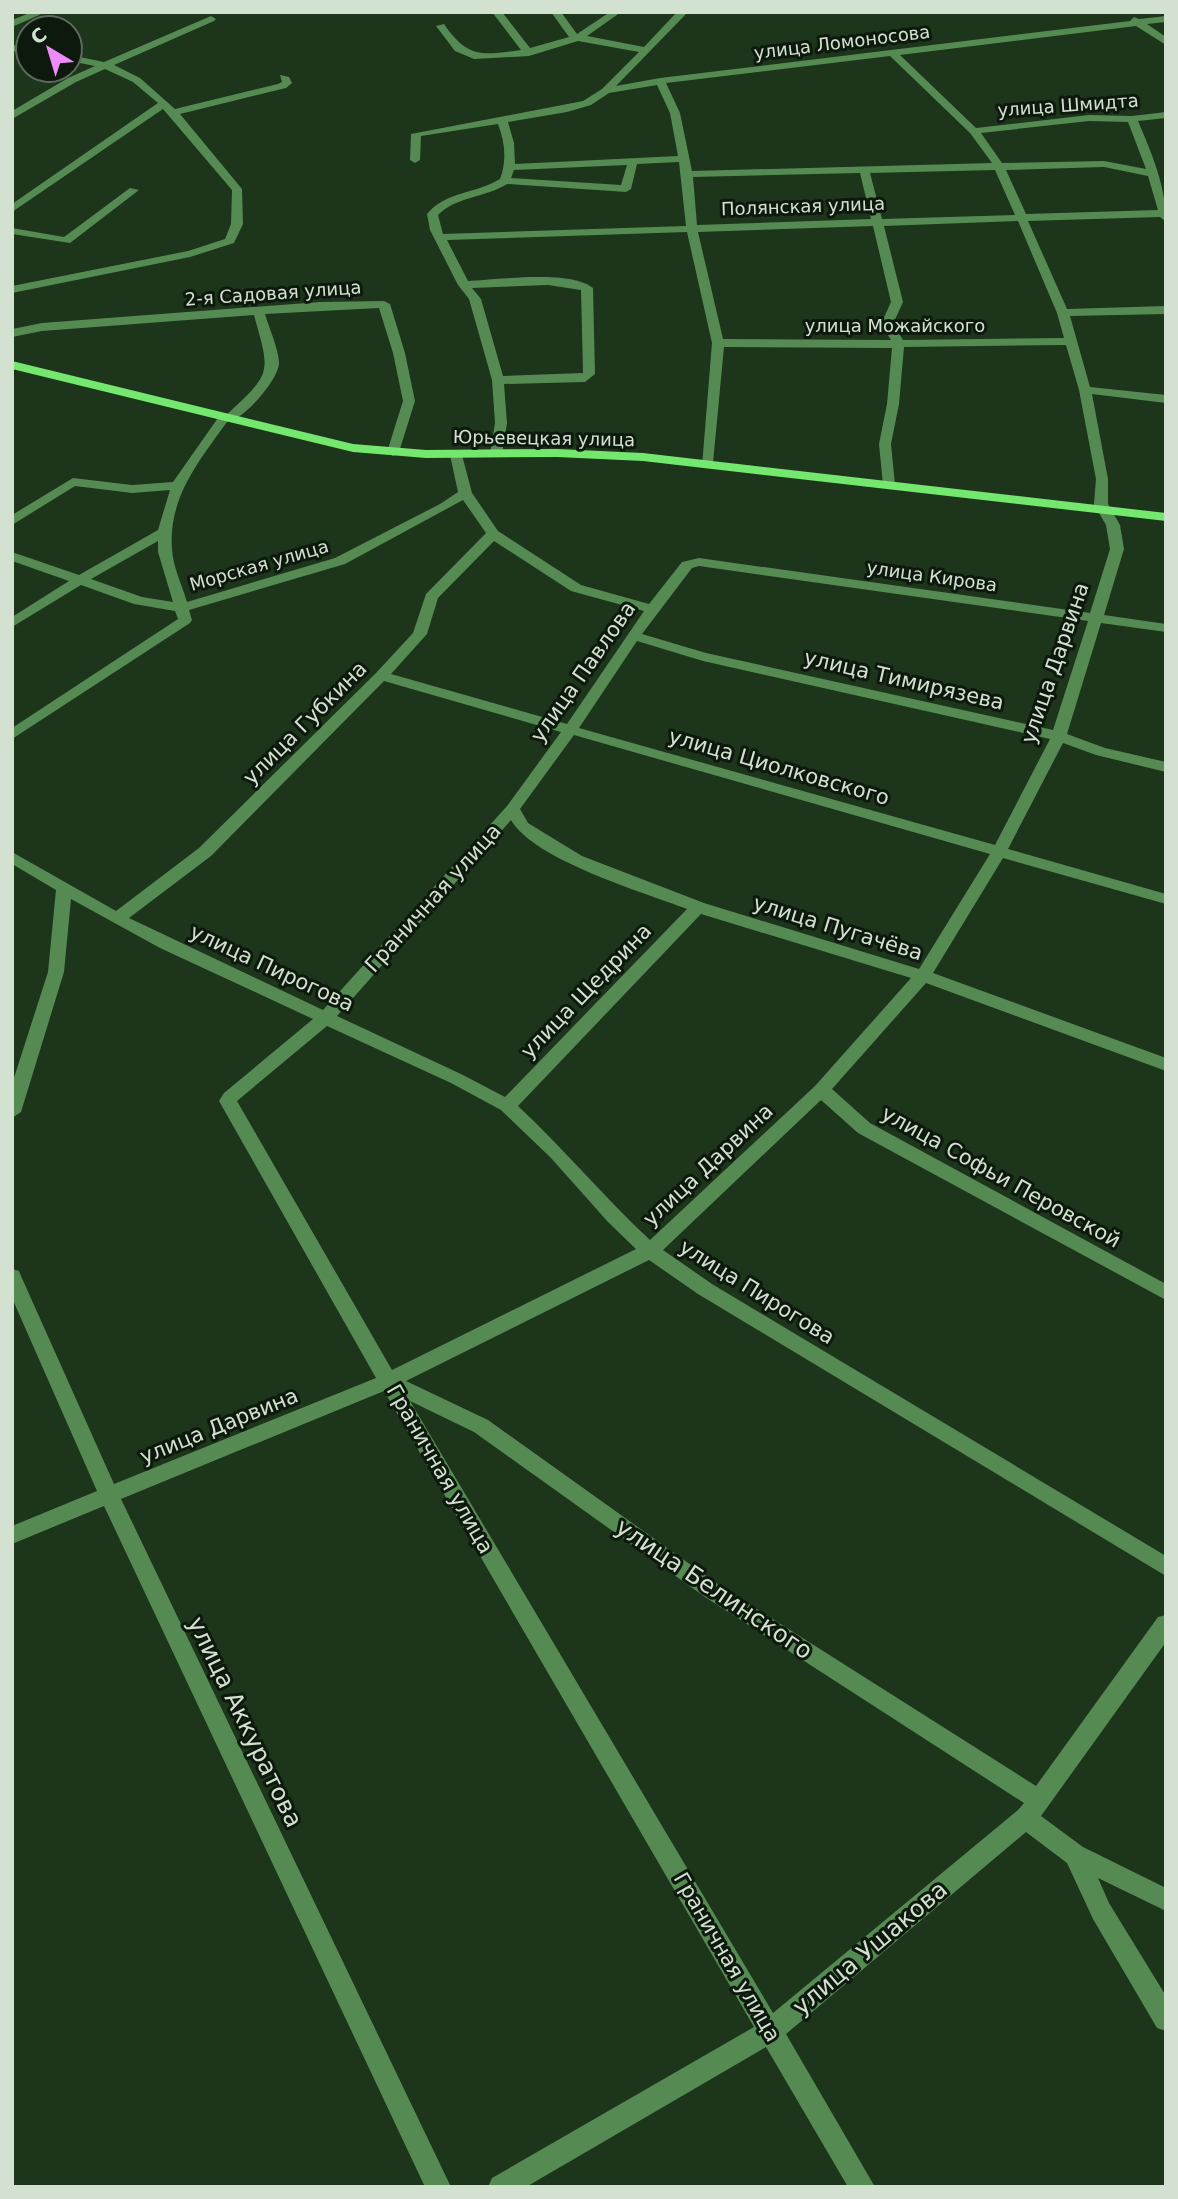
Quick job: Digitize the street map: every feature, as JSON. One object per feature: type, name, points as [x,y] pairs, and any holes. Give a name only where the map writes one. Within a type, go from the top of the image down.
[{"type":"main road","name":"Юрьевецкая улица","points":[[12,365],[338,445],[393,452],[456,455],[602,454],[707,463],[1166,517]]},
{"type":"street","points":[[12,24],[41,12]]},
{"type":"street","points":[[497,12],[530,52]]},
{"type":"street","points":[[556,12],[574,37],[646,50]]},
{"type":"street","points":[[440,26],[455,47],[470,56],[530,52],[544,50],[600,25],[615,12]]},
{"type":"street","points":[[415,160],[416,134],[576,107],[606,91],[683,12]]},
{"type":"street","points":[[1122,12],[1166,42]]},
{"type":"street","points":[[12,116],[72,80],[211,19]]},
{"type":"street","name":"улица Ломоносова","points":[[606,91],[660,81],[1166,19]]},
{"type":"street","name":"улица Дарвина","points":[[12,1535],[388,1381],[650,1251],[821,1090],[923,976],[999,852],[1059,737],[1117,549],[1114,525],[1100,498],[1102,479],[1086,390],[1072,341],[1063,313],[999,166],[974,131],[892,52]]},
{"type":"street","points":[[12,290],[190,254],[230,241],[237,224],[237,190],[172,113],[128,76],[105,66],[84,61]]},
{"type":"street","points":[[172,113],[282,86],[287,83],[284,77]]},
{"type":"street","points":[[660,81],[675,113],[687,174],[692,228],[718,343],[707,463]]},
{"type":"street","points":[[12,209],[163,104]]},
{"type":"street","name":"улица Шмидта","points":[[974,131],[1089,118],[1132,119],[1166,115]]},
{"type":"street","points":[[1132,119],[1165,215]]},
{"type":"street","points":[[502,120],[509,141],[511,167],[505,181]]},
{"type":"street","points":[[511,167],[683,159]]},
{"type":"street","points":[[496,454],[501,424],[498,380],[475,299],[464,285],[433,222],[432,214],[437,208],[505,181],[626,190],[633,161]]},
{"type":"street","points":[[687,174],[1104,164],[1153,174]]},
{"type":"street","points":[[864,169],[897,302],[887,324],[899,344],[893,404],[885,444],[889,485]]},
{"type":"street","points":[[12,231],[66,241],[134,190]]},
{"type":"street","name":"Полянская улица","points":[[442,237],[878,221],[1165,215]]},
{"type":"street","points":[[464,285],[566,283],[584,285],[587,288],[589,374],[585,378],[498,380]]},
{"type":"street","name":"2-я Садовая улица","points":[[12,333],[42,327],[320,306],[384,304],[410,401],[393,452]]},
{"type":"street","points":[[1063,313],[1166,310]]},
{"type":"street","points":[[12,734],[185,620],[165,552],[165,532],[181,476],[227,419],[248,401],[272,371],[273,362],[259,312]]},
{"type":"street","name":"улица Можайского","points":[[718,343],[1072,341]]},
{"type":"street","points":[[1086,390],[1166,399]]},
{"type":"street","points":[[456,455],[465,493],[493,534],[576,588],[597,596],[652,609]]},
{"type":"street","points":[[12,521],[74,482],[132,489],[178,486]]},
{"type":"street","name":"Морская улица","points":[[12,556],[139,601],[181,608],[340,561],[445,507],[465,493]]},
{"type":"street","points":[[12,623],[78,581],[165,532]]},
{"type":"street","name":"улица Губкина","points":[[118,918],[213,845],[381,676],[420,634],[431,597],[493,534]]},
{"type":"street","name":"улица Кирова","points":[[692,562],[1166,628]]},
{"type":"street","name":"улица Павлова","points":[[512,809],[571,729],[652,609],[692,562]]},
{"type":"street","name":"улица Тимирязева","points":[[634,636],[703,657],[1059,737],[1101,752],[1166,767]]},
{"type":"street","name":"улица Циолковского","points":[[381,676],[1166,899]]},
{"type":"street","name":"улица Пугачёва","points":[[512,809],[522,826],[576,860],[698,907],[923,976],[1166,1065]]},
{"type":"street","name":"Граничная улица","points":[[512,809],[326,1018],[228,1101],[388,1381],[862,2187]]},
{"type":"street","name":"улица Пирогова","points":[[12,857],[64,889],[208,965],[457,1079],[507,1106],[557,1153],[614,1217],[650,1251],[705,1289],[1166,1567]]},
{"type":"street","points":[[12,1112],[56,972],[64,889]]},
{"type":"street","name":"улица Щедрина","points":[[507,1106],[698,907]]},
{"type":"street","name":"улица Софьи Перовской","points":[[821,1090],[864,1128],[1166,1293]]},
{"type":"street","name":"улица Аккуратова","points":[[12,1276],[109,1496],[438,2187]]},
{"type":"street","name":"улица Белинского","points":[[388,1381],[481,1426],[712,1591],[1033,1809],[1075,1855],[1101,1911],[1166,2019]]},
{"type":"street","name":"улица Ушакова","points":[[501,2187],[771,2031],[1033,1809],[1166,1624]]},
{"type":"street","name":"улица Белинского","points":[[1075,1855],[1166,1899]]}]
